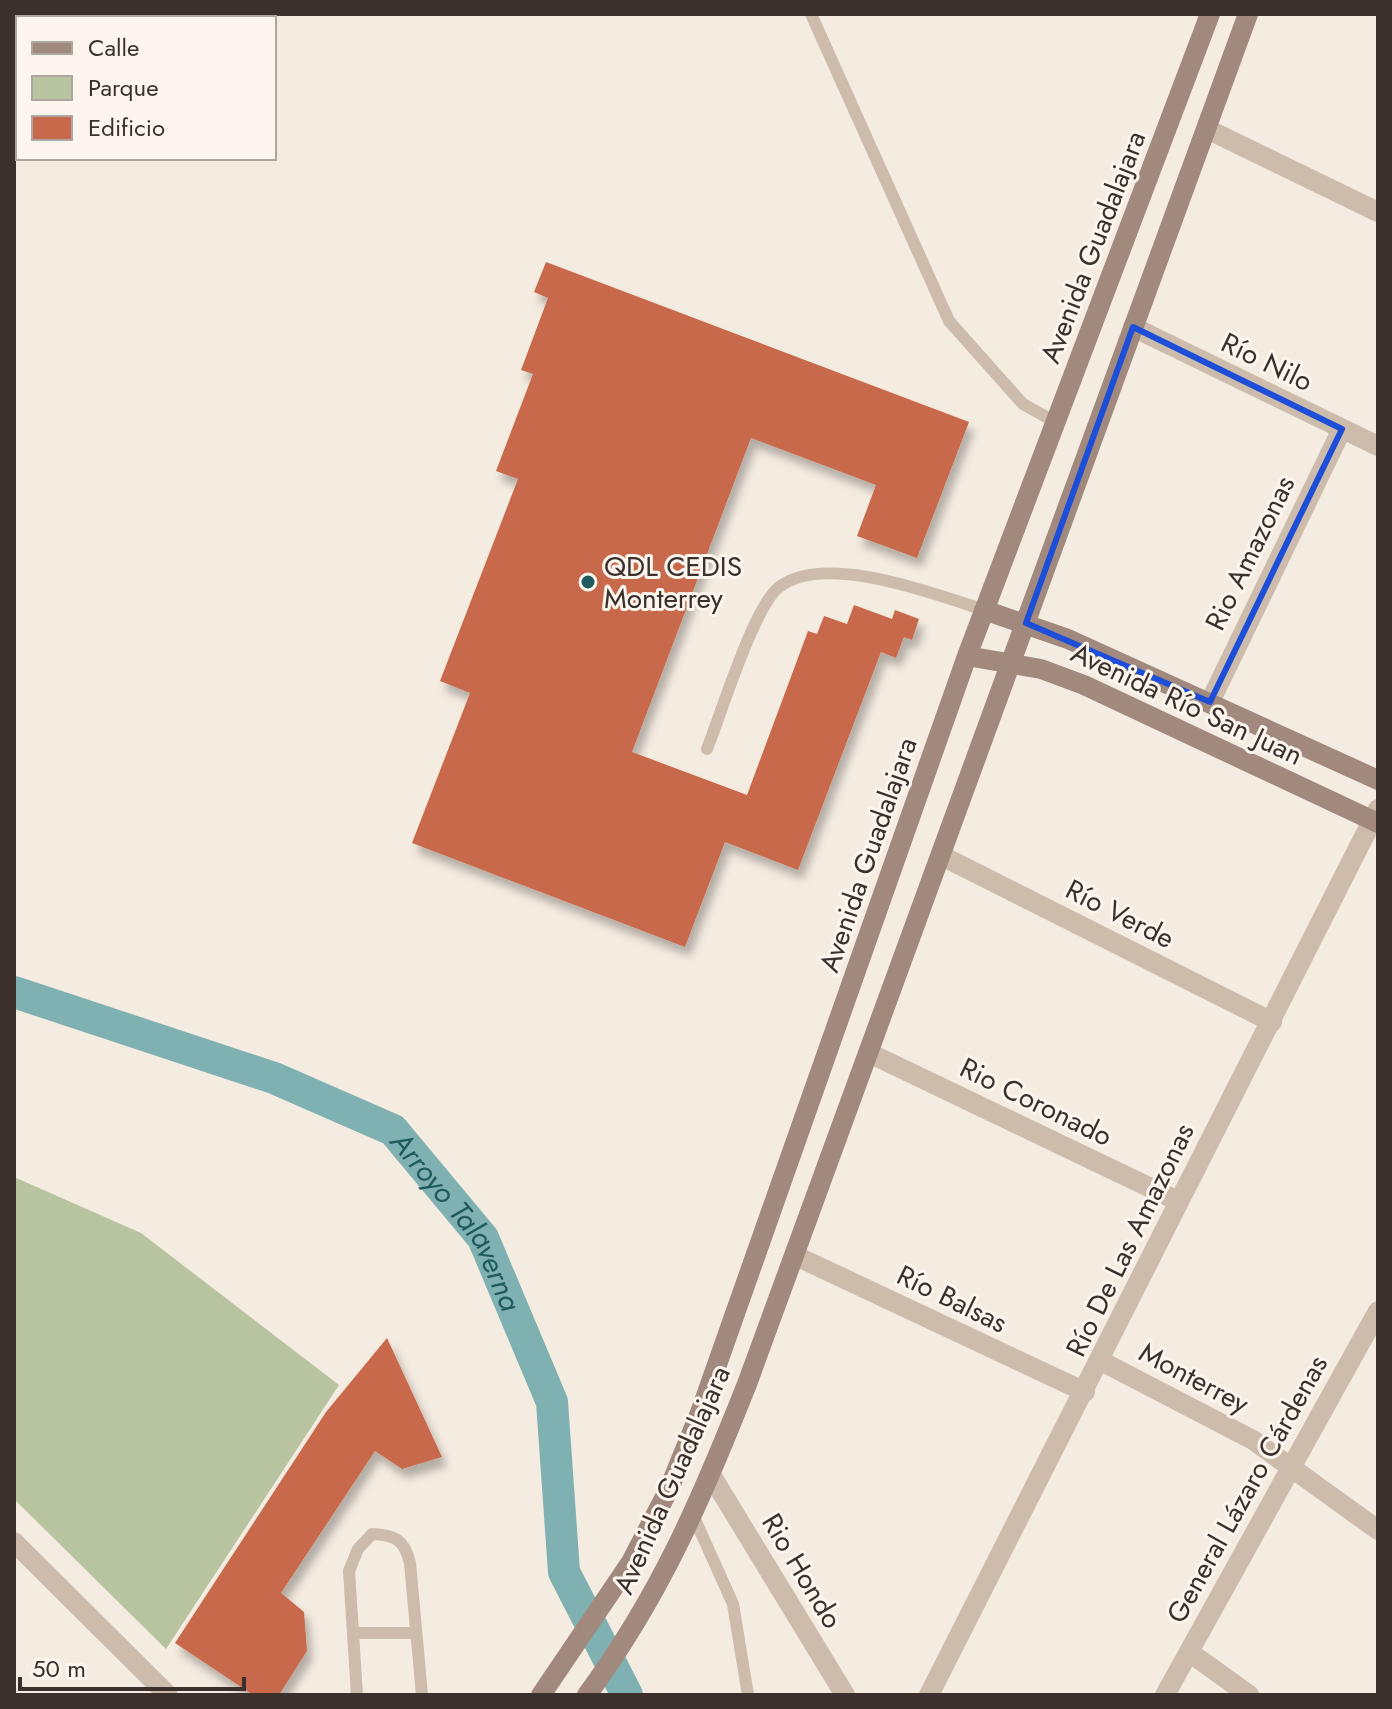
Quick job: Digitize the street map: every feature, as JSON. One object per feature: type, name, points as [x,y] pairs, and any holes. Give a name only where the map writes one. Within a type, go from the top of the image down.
[{"type":"main road","name":"Avenida Guadalajara","points":[[541,1695],[631,1562],[669,1489],[739,1311],[967,656],[1210,14]]},
{"type":"main road","name":"Avenida Guadalajara","points":[[587,1695],[644,1612],[711,1475],[796,1256],[1248,14]]},
{"type":"main road","name":"Avenida Río San Juan","points":[[984,610],[1026,623],[1210,702],[1378,780]]},
{"type":"main road","name":"Avenida Río San Juan","points":[[967,656],[1010,662],[1084,685],[1376,817]]},
{"type":"street","points":[[1207,129],[1378,212]]},
{"type":"street","name":"Río Nilo","points":[[1133,327],[1378,446]]},
{"type":"street","name":"Rio Amazonas","points":[[1210,702],[1342,429]]},
{"type":"street","name":"Río De Las Amazonas","points":[[929,1695],[1376,817]]},
{"type":"street","name":"Río Verde","points":[[942,856],[1272,1022]]},
{"type":"street","name":"Rio Coronado","points":[[869,1053],[1178,1201]]},
{"type":"street","name":"Río Balsas","points":[[796,1256],[1085,1392]]},
{"type":"street","name":"General Lázaro Cárdenas","points":[[1165,1695],[1378,1311]]},
{"type":"street","name":"Monterrey","points":[[1101,1361],[1253,1440],[1378,1530]]},
{"type":"street","name":"Rio Hondo","points":[[711,1475],[845,1695]]},
{"type":"street","points":[[14,1542],[168,1695]]},
{"type":"street","points":[[1189,1652],[1249,1695]]},
{"type":"lane","points":[[811,14],[949,321],[1023,404],[1057,423]]},
{"type":"lane","points":[[707,749],[761,612],[776,589],[793,578],[815,573],[844,573],[984,610]]},
{"type":"lane","points":[[693,1515],[733,1604],[748,1695]]},
{"type":"lane","points":[[357,1695],[349,1571],[358,1549],[372,1534],[392,1535],[405,1545],[422,1695]]},
{"type":"lane","points":[[354,1633],[416,1633]]},
{"type":"highlighted area","points":[[1133,327],[1342,429],[1210,702],[1026,623]]},
{"type":"green space","points":[[14,1177],[141,1233],[339,1385],[166,1649],[14,1499]]},
{"type":"building","name":"QDL CEDIS Monterrey","points":[[546,262],[969,422],[917,558],[857,536],[876,485],[751,438],[632,752],[747,795],[808,631],[817,634],[824,616],[847,624],[854,605],[892,619],[895,610],[919,619],[912,640],[904,637],[896,658],[881,652],[798,870],[725,842],[685,947],[412,843],[470,693],[440,681],[518,479],[496,471],[533,374],[521,370],[548,298],[534,292]]},
{"type":"building","points":[[387,1338],[442,1457],[402,1469],[375,1451],[281,1593],[304,1612],[307,1651],[279,1695],[253,1695],[175,1643],[326,1412]]},
{"type":"waterway","name":"Arroyo Talaverna","points":[[14,992],[274,1078],[393,1130],[483,1238],[552,1402],[564,1572],[627,1695]]},
{"type":"place","name":"QDL CEDIS Monterrey","points":[[588,582]]}]
